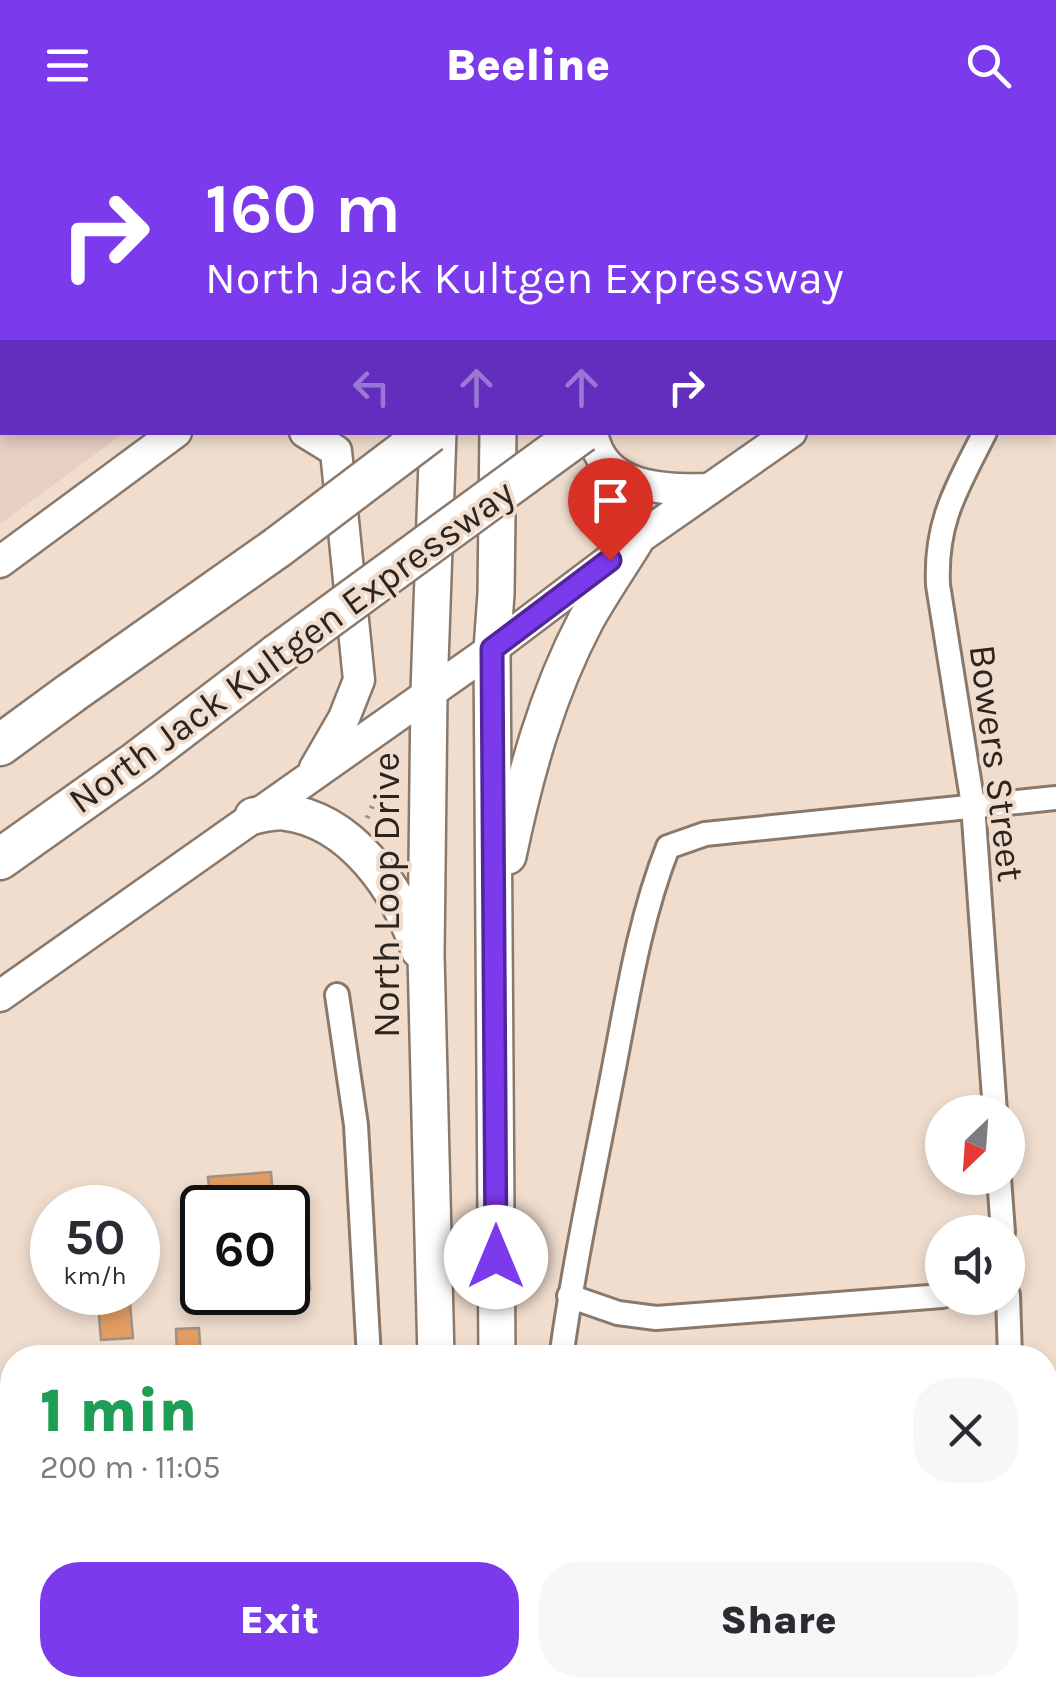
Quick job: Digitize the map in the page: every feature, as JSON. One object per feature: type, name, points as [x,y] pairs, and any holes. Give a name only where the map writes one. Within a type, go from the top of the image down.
[{"type":"highway","points":[[0,744],[278,547],[426,435]]},
{"type":"highway","name":"North Jack Kultgen Expressway","points":[[0,859],[138,762],[578,435]]},
{"type":"highway","points":[[0,734],[72,693]]},
{"type":"main road","points":[[0,562],[181,435]]},
{"type":"main road","points":[[310,435],[336,451],[358,680],[344,718],[312,774]]},
{"type":"main road","name":"North Loop Drive","points":[[436,1345],[427,974],[429,692],[438,435]]},
{"type":"main road","points":[[496,1345],[492,649],[498,435]]},
{"type":"main road","points":[[592,435],[594,447],[620,476],[656,490],[710,489]]},
{"type":"main road","points":[[0,996],[492,649],[635,541],[787,435]]},
{"type":"main road","points":[[494,920],[531,754],[554,692],[587,618],[635,541]]},
{"type":"main road","points":[[253,816],[282,812],[316,820],[339,834],[382,875],[408,918],[427,974]]},
{"type":"street","name":"Bowers Street","points":[[984,435],[948,508],[937,550],[938,585],[972,804],[993,1095]]},
{"type":"street","points":[[562,1345],[619,1040],[654,880],[668,847],[705,834],[1056,798]]},
{"type":"street","name":"North Loop Drive","points":[[337,994],[356,1126],[367,1345]]},
{"type":"street","points":[[569,1296],[618,1313],[656,1318],[925,1297]]},
{"type":"street","points":[[1009,1315],[1010,1345]]},
{"type":"path","points":[[364,827],[392,760],[391,747]]},
{"type":"shaded area","points":[[0,435],[121,435],[0,524]]},
{"type":"building","points":[[271,1172],[272,1185],[209,1185],[208,1177]]},
{"type":"building","points":[[99,1315],[131,1315],[133,1338],[101,1340]]},
{"type":"building","points":[[199,1328],[200,1345],[177,1345],[176,1329]]},
{"type":"route","points":[[496,1257],[492,649],[610,560]]}]
